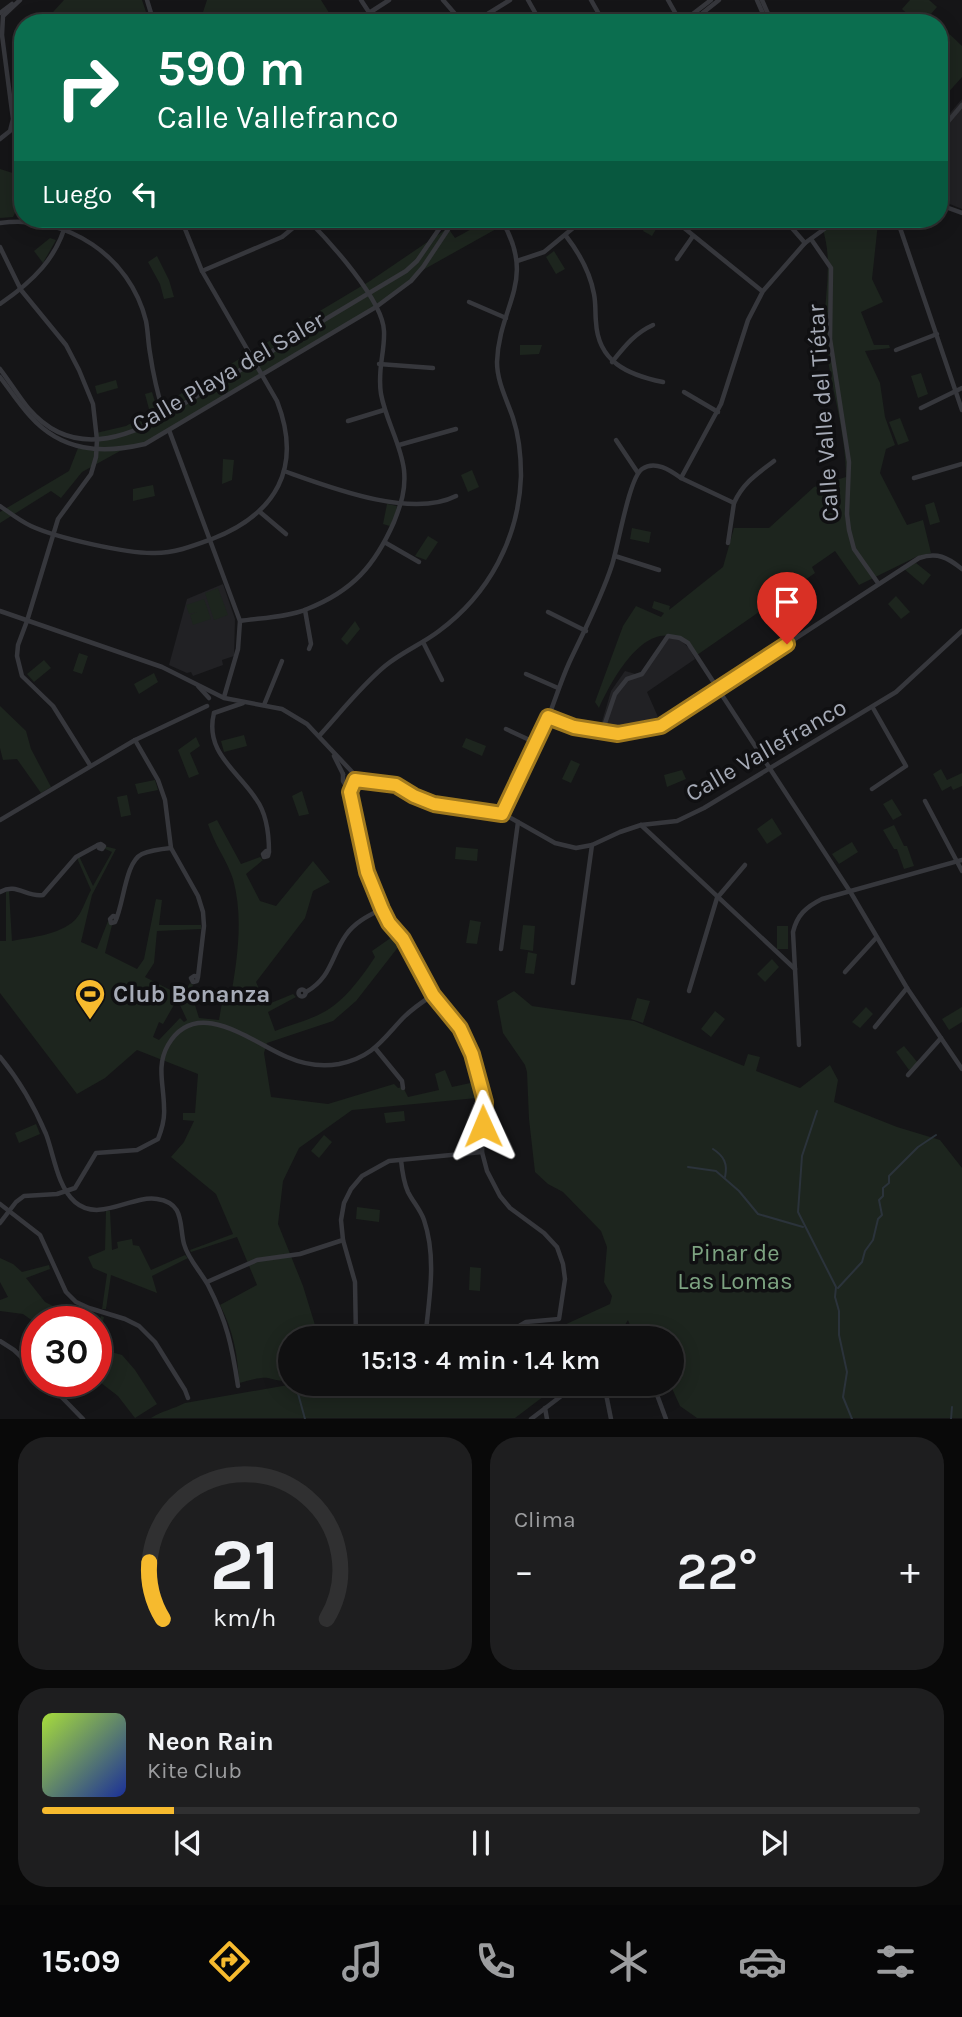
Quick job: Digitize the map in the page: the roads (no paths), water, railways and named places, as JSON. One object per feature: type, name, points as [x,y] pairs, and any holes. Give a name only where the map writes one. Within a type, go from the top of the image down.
[{"type":"street","points":[[0,13],[19,0]]},
{"type":"street","points":[[0,139],[10,131],[13,119],[3,16],[19,0]]},
{"type":"street","points":[[361,0],[369,13],[389,0]]},
{"type":"street","points":[[443,0],[455,14]]},
{"type":"street","points":[[487,14],[510,0]]},
{"type":"street","points":[[693,14],[711,0]]},
{"type":"street","points":[[701,14],[719,0]]},
{"type":"street","points":[[0,38],[4,46]]},
{"type":"street","points":[[948,121],[962,104]]},
{"type":"street","points":[[55,228],[64,230],[106,253],[127,277],[146,322],[152,370],[164,416],[161,427],[170,430]]},
{"type":"street","points":[[0,506],[32,526],[142,554],[176,551],[232,532],[260,512],[273,496],[284,471],[287,452],[284,419],[277,401],[201,271],[184,228]]},
{"type":"street","points":[[201,271],[282,237],[294,228]]},
{"type":"street","points":[[240,621],[305,610],[337,594],[355,581],[375,560],[386,543],[402,503],[404,469],[399,445],[385,410],[379,364],[384,332],[381,314],[342,258],[314,228]]},
{"type":"street","name":"Calle Playa del Saler","points":[[0,369],[30,410],[43,422],[66,435],[97,440],[120,437],[164,416],[368,294],[417,261],[440,228]]},
{"type":"street","name":"Calle Playa del Saler","points":[[0,377],[39,426],[63,441],[97,450],[120,450],[145,443],[376,307],[411,281],[449,228]]},
{"type":"street","points":[[320,736],[387,665],[460,615],[481,592],[502,556],[513,528],[520,491],[519,447],[497,366],[499,338],[516,288],[517,261],[514,246],[505,228]]},
{"type":"street","points":[[517,261],[544,252],[574,228]]},
{"type":"street","points":[[684,228],[763,291]]},
{"type":"street","points":[[792,228],[805,243]]},
{"type":"street","points":[[681,478],[718,412],[748,320],[763,291],[805,243],[826,228]]},
{"type":"street","points":[[900,228],[959,389],[962,410]]},
{"type":"street","points":[[0,304],[20,290],[45,266],[64,230]]},
{"type":"street","points":[[566,236],[586,267],[594,292],[598,337],[604,351],[612,362],[629,373],[663,382]]},
{"type":"street","points":[[677,259],[694,236]]},
{"type":"street","name":"Calle Valle del Tiétar","points":[[811,239],[831,268],[830,339],[849,462],[849,530],[854,549],[878,583]]},
{"type":"street","points":[[0,247],[2,259],[20,290],[66,345],[93,404],[97,450],[91,474],[58,519],[18,645],[18,666],[22,676],[53,706],[90,765]]},
{"type":"street","points":[[469,302],[506,318]]},
{"type":"street","points":[[612,362],[632,338],[653,324]]},
{"type":"street","points":[[896,350],[937,334]]},
{"type":"street","points":[[379,364],[433,368]]},
{"type":"street","points":[[921,408],[959,389]]},
{"type":"street","points":[[684,392],[718,412]]},
{"type":"street","points":[[348,421],[385,410]]},
{"type":"street","points":[[164,416],[174,419],[170,430],[240,621],[238,649],[221,696],[225,709]]},
{"type":"street","points":[[399,445],[456,429]]},
{"type":"street","points":[[616,440],[638,473]]},
{"type":"street","points":[[727,543],[734,503],[739,491],[749,479],[774,461]]},
{"type":"street","points":[[914,478],[962,464]]},
{"type":"street","points":[[502,814],[586,631],[615,556],[638,473],[643,468],[656,466],[669,469],[681,478],[734,503]]},
{"type":"street","points":[[284,471],[334,489],[402,503],[429,505],[456,496]]},
{"type":"street","points":[[260,512],[286,534]]},
{"type":"street","points":[[386,543],[419,562]]},
{"type":"street","points":[[548,717],[574,727],[618,734],[661,726],[919,558],[932,554],[942,556],[962,569]]},
{"type":"street","points":[[615,556],[659,570]]},
{"type":"street","points":[[305,610],[311,644],[309,649]]},
{"type":"street","points":[[0,611],[162,667],[221,696],[244,703],[264,705],[295,716],[320,736],[354,777]]},
{"type":"street","points":[[548,612],[586,631]]},
{"type":"street","name":"Calle Vallefranco","points":[[354,777],[396,785],[434,804],[502,814],[555,843],[576,848],[592,845],[641,825],[677,821],[704,808],[873,708],[896,692],[962,631]]},
{"type":"street","points":[[602,732],[615,694],[627,680],[642,674],[668,636],[688,643],[851,892],[907,988],[962,1069]]},
{"type":"street","points":[[423,642],[442,680]]},
{"type":"street","points":[[264,705],[282,661]]},
{"type":"street","points":[[526,674],[558,688]]},
{"type":"street","points":[[195,683],[209,698]]},
{"type":"street","points":[[209,698],[221,696]]},
{"type":"street","points":[[207,706],[209,698]]},
{"type":"street","points":[[214,713],[244,703]]},
{"type":"street","points":[[0,820],[135,740],[207,706]]},
{"type":"street","points":[[207,706],[214,713],[213,731],[220,757],[257,799],[269,835],[269,852]]},
{"type":"street","points":[[872,789],[906,766],[873,708]]},
{"type":"street","points":[[506,729],[536,743]]},
{"type":"street","points":[[135,740],[158,780],[165,800],[171,848],[198,896],[203,912],[198,977]]},
{"type":"street","points":[[328,746],[350,792],[367,872],[382,909],[389,923],[403,939],[433,995],[460,1028],[480,1076],[485,1102],[482,1152],[487,1171],[500,1196],[510,1208],[544,1233],[556,1247],[563,1264],[565,1279],[559,1319],[526,1322],[519,1326]]},
{"type":"street","points":[[343,774],[354,777]]},
{"type":"street","points":[[346,784],[354,777]]},
{"type":"street","points":[[350,792],[354,777]]},
{"type":"street","points":[[925,801],[962,870]]},
{"type":"street","points":[[501,949],[518,822]]},
{"type":"street","points":[[641,825],[795,970]]},
{"type":"street","points":[[0,892],[7,888],[18,889],[33,897],[43,895],[76,856],[98,845]]},
{"type":"street","points":[[573,983],[592,845]]},
{"type":"street","points":[[117,918],[133,862],[140,855],[171,848]]},
{"type":"street","points":[[799,1045],[793,932],[800,914],[808,906],[822,899],[959,860]]},
{"type":"street","points":[[689,991],[718,898],[744,865]]},
{"type":"street","points":[[306,992],[324,977],[352,928],[382,909]]},
{"type":"street","points":[[845,972],[876,938]]},
{"type":"street","points":[[875,1027],[907,988]]},
{"type":"street","points":[[0,1223],[24,1196],[57,1194],[75,1188],[96,1153],[138,1150],[158,1139],[163,1126],[164,1108],[160,1065],[168,1045],[186,1028],[207,1023],[227,1026],[286,1057],[316,1065],[339,1064],[376,1048],[404,1017],[433,995]]},
{"type":"street","points":[[908,1075],[942,1038]]},
{"type":"street","points":[[376,1048],[402,1082],[403,1088]]},
{"type":"street","points":[[0,1057],[26,1090],[66,1190],[75,1202],[96,1210],[144,1199],[158,1199],[178,1210],[183,1224],[184,1244],[228,1328],[238,1386]]},
{"type":"street","points":[[356,1326],[355,1282],[343,1240],[341,1220],[344,1203],[351,1189],[362,1175],[389,1161],[482,1152]]},
{"type":"street","points":[[401,1160],[408,1192],[424,1221],[429,1245],[430,1290],[426,1326]]},
{"type":"street","points":[[0,1204],[40,1235],[66,1292],[76,1302],[125,1319],[148,1334],[188,1398]]},
{"type":"street","points":[[206,1282],[257,1260],[300,1254],[343,1240]]},
{"type":"street","points":[[0,1341],[21,1357]]},
{"type":"street","points":[[531,1419],[561,1396]]},
{"type":"street","points":[[606,1396],[611,1419]]},
{"type":"street","points":[[657,1396],[666,1419]]},
{"type":"street","points":[[62,1397],[83,1419]]},
{"type":"street","points":[[545,1408],[547,1419]]},
{"type":"waterway","points":[[817,1111],[802,1156],[798,1212],[836,1287],[839,1335],[847,1372],[843,1397],[852,1419]]},
{"type":"waterway","points":[[838,1288],[862,1262],[865,1251],[873,1240],[878,1219],[882,1215],[879,1200],[883,1196],[883,1188],[889,1183],[889,1176],[918,1147],[936,1135]]},
{"type":"waterway","points":[[713,1149],[724,1161],[725,1177]]},
{"type":"waterway","points":[[688,1167],[716,1171],[739,1191],[758,1214],[803,1227]]},
{"type":"waterway","points":[[299,1396],[305,1419]]},
{"type":"waterway","points":[[951,1419],[952,1407]]},
{"type":"place","name":"Club Bonanza","points":[[90,1021]]},
{"type":"park label","name":"Pinar de Las Lomas","points":[[735,1267]]}]
